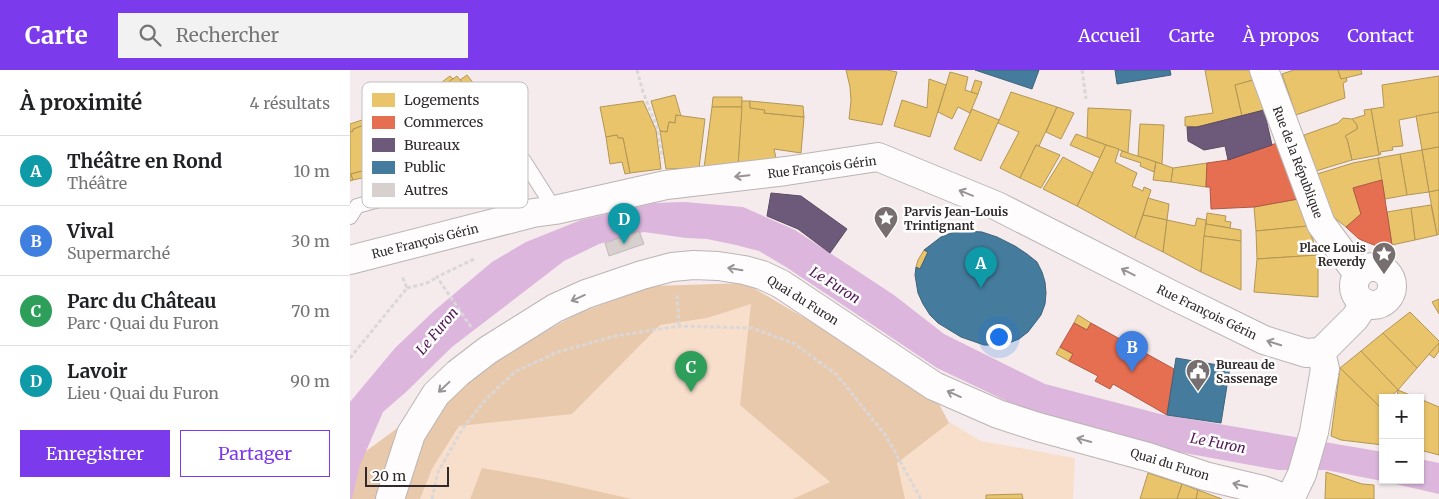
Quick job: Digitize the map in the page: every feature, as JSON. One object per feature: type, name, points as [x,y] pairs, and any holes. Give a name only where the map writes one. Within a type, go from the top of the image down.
[{"type":"street","name":"Rue de la République","points":[[1264,70],[1321,224],[1358,274],[1362,270],[1373,266],[1384,270],[1390,278],[1391,289],[1386,299],[1376,304],[1365,303],[1355,318],[1322,352]]},
{"type":"street","name":"Rue François Gérin","points":[[350,260],[533,213],[555,210],[666,184],[786,171],[878,157],[997,206],[1264,340],[1306,353],[1322,352]]},
{"type":"street","name":"Quai du Furon","points":[[390,499],[410,434],[436,394],[488,350],[555,308],[586,294],[642,275],[672,267],[694,265],[744,270],[762,275],[781,284],[934,386],[998,414],[1148,457],[1205,476],[1263,490],[1288,499]]},
{"type":"street","points":[[1288,499],[1302,474],[1314,432],[1325,369],[1322,352]]},
{"type":"lane","points":[[528,167],[555,210]]},
{"type":"lane","points":[[350,217],[358,206],[362,205]]},
{"type":"path","points":[[637,70],[643,92],[658,130],[666,184]]},
{"type":"path","points":[[1082,70],[1086,99]]},
{"type":"path","points":[[393,250],[406,288]]},
{"type":"path","points":[[350,358],[406,288],[439,279],[476,258]]},
{"type":"path","points":[[439,279],[472,328]]},
{"type":"path","points":[[677,291],[679,326]]},
{"type":"path","points":[[432,499],[438,472],[463,428],[486,399],[516,371],[558,352],[615,336],[679,326],[752,328],[795,344],[837,375],[886,436],[921,499]]},
{"type":"shaded area","points":[[745,283],[856,348],[892,376],[938,402],[949,423],[897,463],[905,499],[793,499],[830,482],[740,405],[751,304],[707,318],[660,325],[572,414],[459,426],[432,469],[420,499],[350,499],[350,463],[468,376],[576,314],[653,286]]},
{"type":"shaded area","points":[[650,303],[752,304],[981,441],[1075,458],[1073,499],[420,499],[432,469],[459,426]]},
{"type":"shaded area","points":[[482,468],[548,480],[632,499],[470,499]]},
{"type":"water","name":"Le Furon","points":[[685,202],[743,207],[795,230],[894,295],[944,334],[1045,384],[1160,414],[1379,451],[1379,480],[1326,470],[1278,470],[1146,446],[1042,418],[937,368],[759,251],[707,239],[644,232],[599,244],[564,261],[452,347],[383,412],[360,465],[352,499],[350,499],[350,402],[395,348],[435,310],[492,262],[526,242],[581,220],[654,203]]},
{"type":"water","points":[[1424,460],[1439,463],[1439,494],[1395,484],[1424,484]]},
{"type":"building: Logements","points":[[846,70],[887,70],[897,72],[882,125],[849,119],[851,101]]},
{"type":"building: Logements","points":[[1205,70],[1251,70],[1253,80],[1235,85],[1242,116],[1197,127],[1185,126],[1185,117],[1213,113]]},
{"type":"building: Logements","points":[[1294,70],[1338,70],[1341,79],[1346,77],[1347,81],[1343,83],[1345,98],[1296,115],[1282,74]]},
{"type":"building: Logements","points":[[1338,70],[1361,70],[1362,74],[1341,79]]},
{"type":"building: Logements","points":[[950,72],[968,77],[965,90],[978,94],[970,113],[958,107],[952,119],[938,112]]},
{"type":"building: Logements","points":[[467,75],[472,82],[462,82],[460,80]]},
{"type":"building: Logements","points":[[450,76],[453,79],[449,82],[442,82]]},
{"type":"building: Logements","points":[[457,76],[462,82],[449,82]]},
{"type":"building: Logements","points":[[1439,76],[1439,112],[1399,120],[1403,146],[1392,147],[1393,150],[1380,152],[1381,154],[1379,155],[1371,109],[1384,107],[1382,85]]},
{"type":"building: Logements","points":[[929,79],[946,85],[930,137],[894,126],[902,100],[927,108]]},
{"type":"building: Logements","points":[[1257,79],[1264,110],[1242,116],[1235,85]]},
{"type":"building: Logements","points":[[975,80],[982,82],[978,94],[971,92]]},
{"type":"building: Logements","points":[[1011,92],[1057,107],[1039,146],[1036,145],[1020,178],[1000,168],[1019,132],[998,123]]},
{"type":"building: Logements","points":[[675,95],[681,116],[676,115],[675,123],[669,122],[667,132],[660,131],[651,101]]},
{"type":"building: Logements","points":[[713,97],[742,97],[742,107],[712,107]]},
{"type":"building: Logements","points":[[643,101],[656,130],[661,169],[630,173],[623,138],[618,138],[617,135],[606,137],[600,107]]},
{"type":"building: Logements","points":[[742,101],[750,101],[750,108],[765,110],[764,113],[804,117],[801,153],[774,149],[776,158],[738,165]]},
{"type":"building: Logements","points":[[750,101],[803,106],[804,117],[764,113],[765,110],[750,108]]},
{"type":"building: Logements","points":[[712,107],[742,107],[738,165],[704,168]]},
{"type":"building: Logements","points":[[1057,107],[1074,113],[1061,139],[1046,132]]},
{"type":"building: Logements","points":[[1088,108],[1131,110],[1128,153],[1087,138]]},
{"type":"building: Logements","points":[[972,109],[999,120],[981,161],[954,149]]},
{"type":"building: Logements","points":[[1371,109],[1379,155],[1352,160],[1345,136],[1357,129],[1357,125],[1352,119],[1365,115],[1364,110]]},
{"type":"building: Logements","points":[[1439,112],[1439,147],[1422,150],[1416,116]]},
{"type":"building: Logements","points":[[676,115],[705,119],[699,168],[666,169],[660,131],[667,132],[669,122],[675,123]]},
{"type":"building: Logements","points":[[1343,118],[1352,119],[1357,125],[1357,129],[1345,136],[1352,160],[1316,171],[1304,135],[1338,123]]},
{"type":"building: Logements","points":[[362,120],[362,126],[350,132],[350,124]]},
{"type":"building: Logements","points":[[1140,124],[1164,125],[1162,164],[1138,156]]},
{"type":"building: Logements","points":[[362,126],[362,171],[351,174],[353,180],[350,181],[350,132]]},
{"type":"building: Logements","points":[[1076,134],[1106,145],[1100,158],[1070,145]]},
{"type":"building: Logements","points":[[617,135],[618,138],[623,138],[630,173],[625,174],[622,162],[610,164],[606,137]]},
{"type":"building: Logements","points":[[1036,145],[1060,155],[1041,188],[1020,178]]},
{"type":"building: Logements","points":[[1106,145],[1119,149],[1115,162],[1137,173],[1132,186],[1143,191],[1144,187],[1151,190],[1135,238],[1077,206]]},
{"type":"building: Logements","points":[[1439,147],[1439,190],[1429,192],[1422,150]]},
{"type":"building: Logements","points":[[1422,150],[1429,192],[1407,195],[1400,154]]},
{"type":"building: Logements","points":[[1122,151],[1156,162],[1154,172],[1140,166],[1141,163],[1120,156]]},
{"type":"building: Logements","points":[[1400,154],[1407,195],[1385,199],[1378,158]]},
{"type":"building: Logements","points":[[1063,157],[1093,173],[1077,206],[1043,189]]},
{"type":"building: Logements","points":[[1378,158],[1382,180],[1353,188],[1361,214],[1346,227],[1331,215],[1317,174],[1353,163]]},
{"type":"building: Logements","points":[[1156,162],[1173,168],[1171,182],[1153,180]]},
{"type":"building: Logements","points":[[1207,163],[1206,187],[1171,182],[1173,168]]},
{"type":"building: Logements","points":[[362,171],[362,178],[353,180],[351,174]]},
{"type":"building: Logements","points":[[1439,190],[1439,234],[1437,235],[1429,192]]},
{"type":"building: Logements","points":[[1148,198],[1169,204],[1167,220],[1143,215]]},
{"type":"building: Logements","points":[[1298,199],[1308,226],[1256,231],[1254,207]]},
{"type":"building: Logements","points":[[1431,205],[1437,235],[1415,240],[1411,208]]},
{"type":"building: Logements","points":[[1411,208],[1415,240],[1392,245],[1387,212]]},
{"type":"building: Logements","points":[[1207,213],[1226,216],[1225,221],[1231,222],[1230,228],[1206,224]]},
{"type":"building: Logements","points":[[1143,215],[1167,220],[1163,252],[1135,238]]},
{"type":"building: Logements","points":[[1197,218],[1206,220],[1201,272],[1163,252],[1167,220],[1195,226]]},
{"type":"building: Logements","points":[[1206,224],[1241,230],[1241,241],[1204,236]]},
{"type":"building: Logements","points":[[1308,226],[1318,255],[1257,259],[1256,231]]},
{"type":"building: Logements","points":[[1204,236],[1241,241],[1241,290],[1201,272]]},
{"type":"building: Logements","points":[[924,250],[928,252],[920,269],[916,267]]},
{"type":"building: Logements","points":[[1318,255],[1318,297],[1254,292],[1257,259]]},
{"type":"building: Logements","points":[[1439,299],[1439,314],[1432,302]]},
{"type":"building: Logements","points":[[1410,312],[1439,341],[1417,368],[1383,333]]},
{"type":"building: Logements","points":[[1078,315],[1091,323],[1087,330],[1074,323]]},
{"type":"building: Logements","points":[[1383,333],[1417,368],[1398,390],[1361,351]]},
{"type":"building: Logements","points":[[1439,343],[1439,351],[1434,358],[1429,354]]},
{"type":"building: Logements","points":[[1060,347],[1073,354],[1069,361],[1056,354]]},
{"type":"building: Logements","points":[[1361,351],[1398,390],[1394,394],[1379,394],[1379,406],[1340,368]]},
{"type":"building: Logements","points":[[1340,368],[1379,406],[1379,445],[1341,440],[1331,436]]},
{"type":"building: Logements","points":[[1398,390],[1408,394],[1398,394]]},
{"type":"building: Logements","points":[[1424,401],[1439,407],[1439,455],[1424,451]]},
{"type":"building: Logements","points":[[1326,472],[1362,484],[1374,485],[1374,499],[1325,499]]},
{"type":"building: Logements","points":[[1148,473],[1182,484],[1177,499],[1140,499]]},
{"type":"building: Logements","points":[[1182,484],[1198,490],[1196,499],[1177,499]]},
{"type":"building: Logements","points":[[1198,490],[1222,499],[1196,499]]},
{"type":"building: Logements","points":[[1022,494],[1023,499],[986,499],[986,495]]},
{"type":"building: Commerces","points":[[1277,143],[1298,199],[1254,207],[1211,209],[1210,187],[1206,187],[1207,163],[1228,160]]},
{"type":"building: Commerces","points":[[1382,180],[1392,245],[1379,247],[1359,239],[1346,227],[1361,214],[1353,188]]},
{"type":"building: Commerces","points":[[1074,323],[1087,330],[1091,323],[1174,369],[1167,415],[1113,384],[1110,389],[1095,381],[1098,376],[1069,361],[1073,354],[1060,347]]},
{"type":"building: Bureaux","points":[[1264,110],[1272,145],[1228,160],[1225,146],[1204,150],[1188,141],[1187,127],[1197,127]]},
{"type":"building: Bureaux","points":[[771,193],[801,196],[847,229],[830,253],[798,229],[767,216]]},
{"type":"building: Public","points":[[975,70],[1039,70],[1032,89]]},
{"type":"building: Public","points":[[1115,70],[1170,70],[1171,75],[1117,84]]},
{"type":"building: Public","points":[[982,232],[1015,246],[1037,262],[1042,272],[1045,282],[1045,304],[1041,315],[1028,332],[1019,339],[1009,343],[984,345],[961,337],[938,323],[923,304],[918,293],[915,275],[916,267],[920,269],[928,252],[924,250],[941,237],[951,233]]},
{"type":"building: Public","name":"Bureau de Sassenage","points":[[1176,358],[1230,367],[1221,423],[1167,415]]},
{"type":"building: Autres","points":[[639,231],[644,244],[609,256],[605,243]]},
{"type":"place","name":"Parvis Jean-Louis Trintignant","points":[[886,239]]},
{"type":"place","name":"Lavoir","points":[[624,244]]},
{"type":"place","name":"Place Louis Reverdy","points":[[1384,275]]},
{"type":"place","name":"Théâtre en Rond","points":[[981,288]]},
{"type":"place","name":"Vival","points":[[1132,372]]},
{"type":"place","name":"Parc du Château","points":[[691,392]]},
{"type":"place","name":"Bureau de Sassenage","points":[[1198,392]]}]
